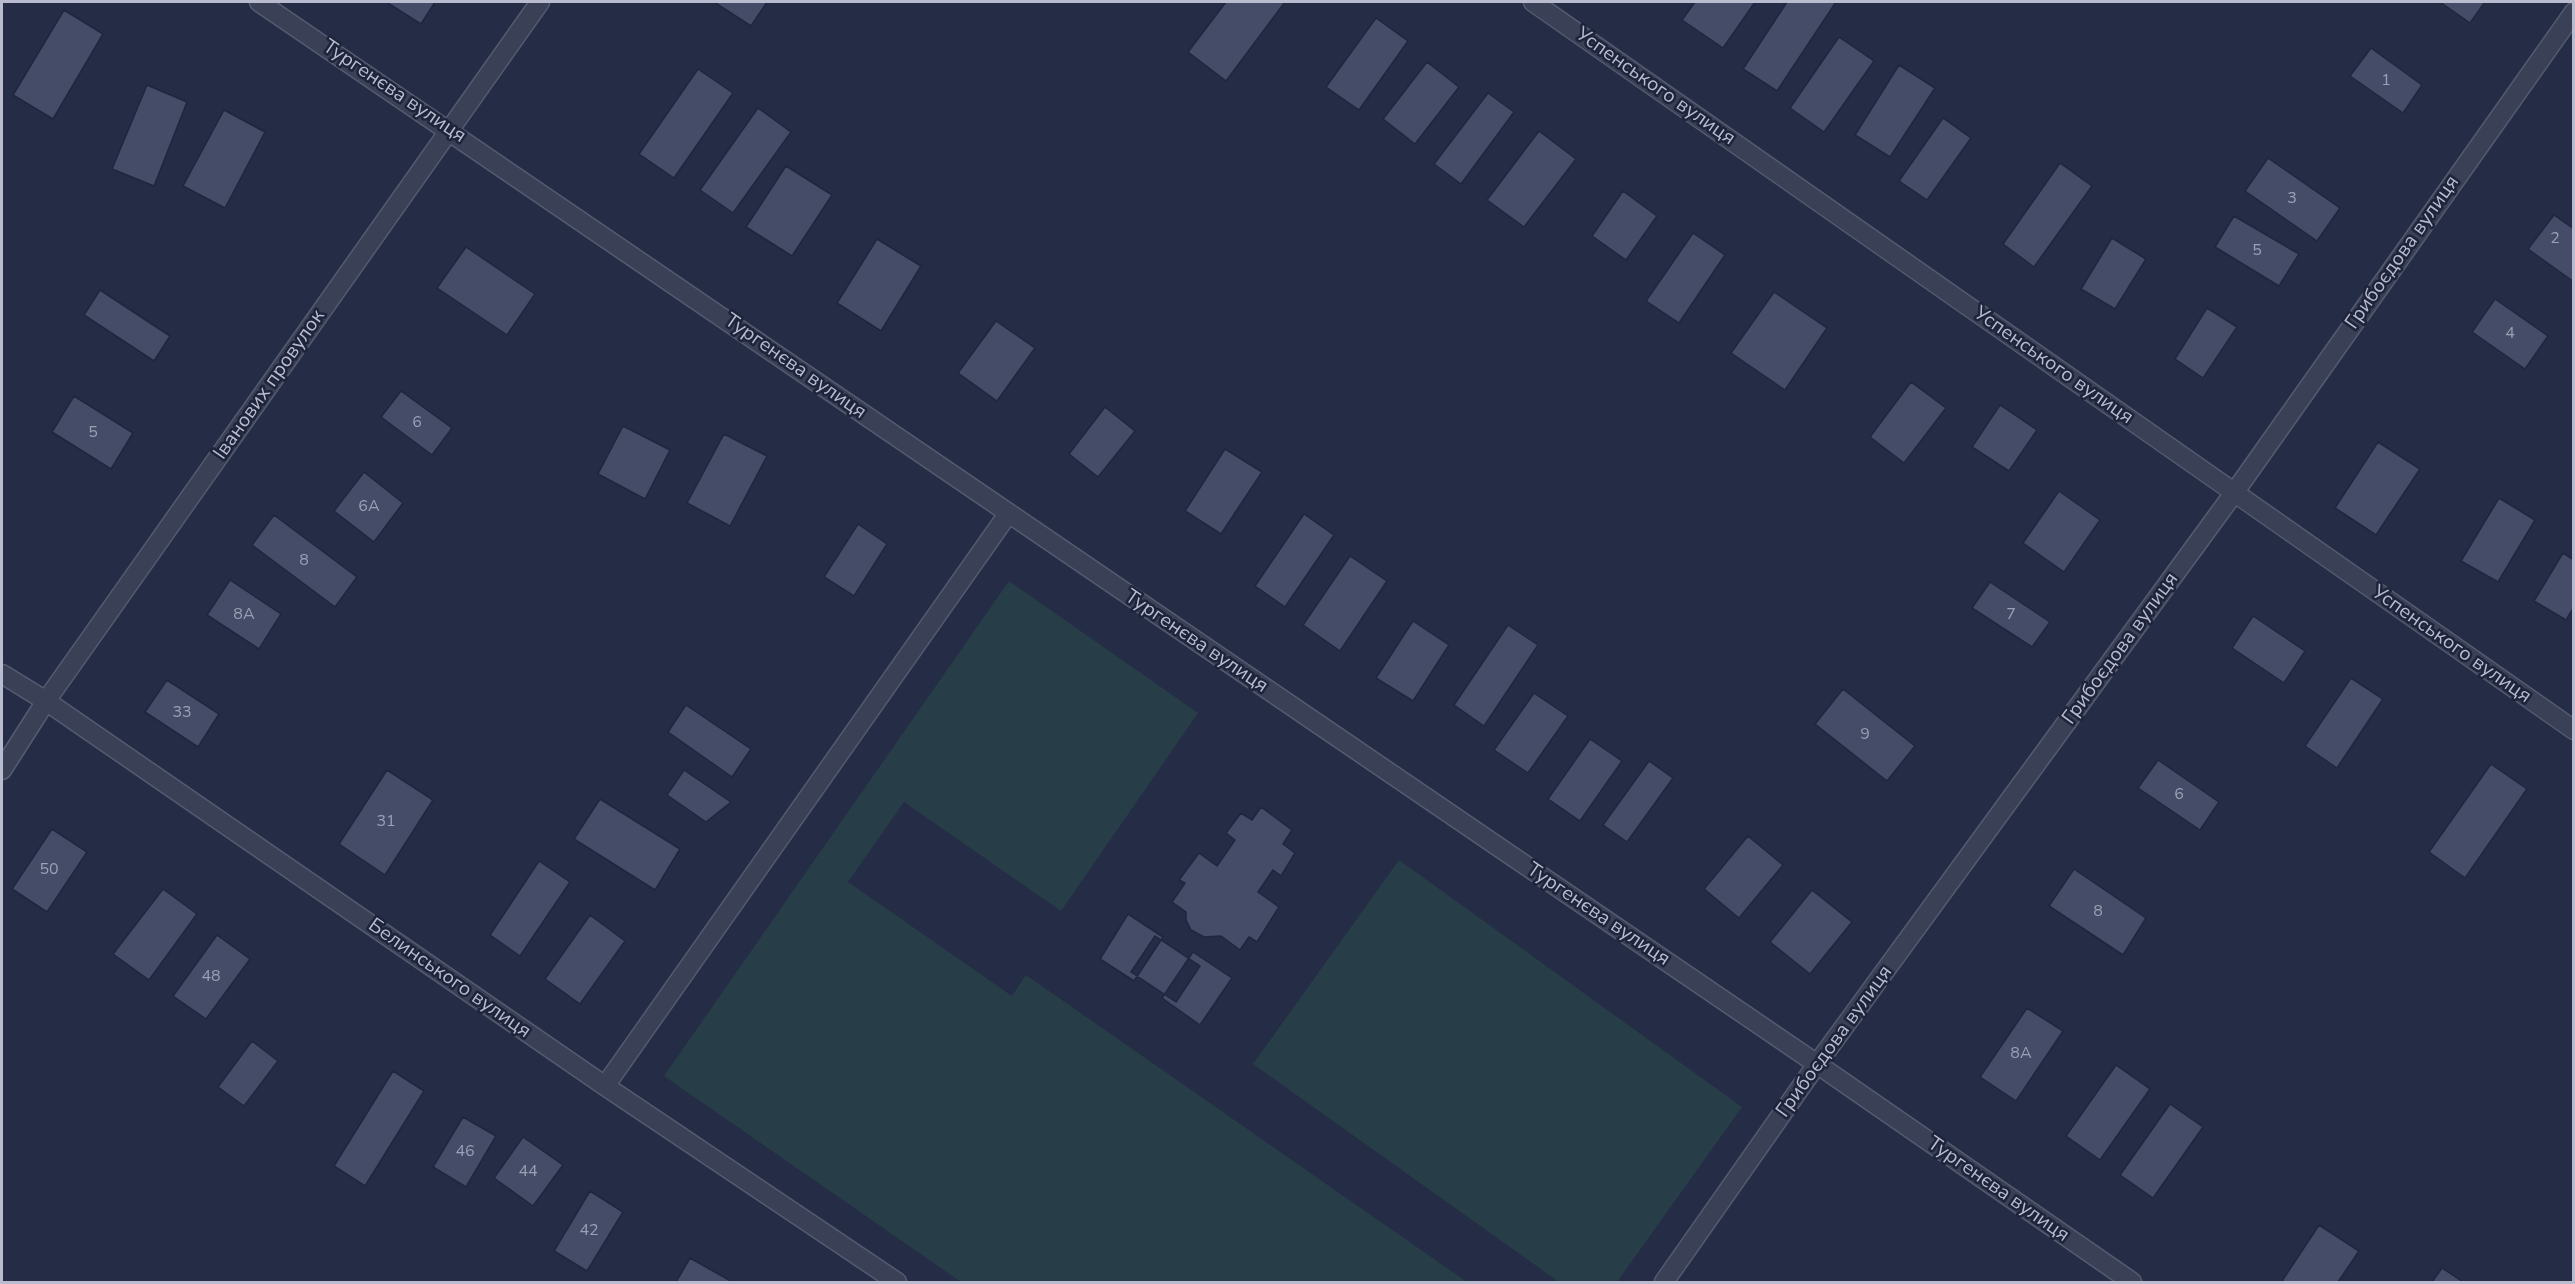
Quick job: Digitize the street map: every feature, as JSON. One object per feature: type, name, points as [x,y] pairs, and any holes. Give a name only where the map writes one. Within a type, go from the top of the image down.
[{"type":"street","name":"Тургенєва вулиця","points":[[259,2],[450,130],[1008,514],[1817,1064],[2132,1282]]},
{"type":"street","name":"Іванових провулок","points":[[2,770],[46,701],[540,2]]},
{"type":"street","name":"Успенського вулиця","points":[[1533,2],[2574,730]]},
{"type":"street","name":"Грибоєдова вулиця","points":[[1664,1282],[1817,1064],[2234,493],[2574,12]]},
{"type":"street","points":[[605,1086],[1008,514]]},
{"type":"street","name":"Белинського вулиця","points":[[2,674],[46,701],[605,1086],[897,1282]]},
{"type":"shaded area","points":[[1009,581],[1198,713],[1061,911],[904,802],[848,882],[1012,996],[1026,975],[1467,1282],[961,1282],[664,1076]]},
{"type":"shaded area","points":[[1399,860],[1742,1107],[1617,1282],[1559,1282],[1253,1064]]},
{"type":"building","points":[[386,2],[435,2],[421,24]]},
{"type":"building","points":[[714,2],[767,2],[751,26]]},
{"type":"building","points":[[1226,2],[1285,2],[1226,81],[1188,52]]},
{"type":"building","points":[[1695,2],[1755,2],[1723,48],[1682,20]]},
{"type":"building","points":[[1787,2],[1836,2],[1777,91],[1743,69]]},
{"type":"building","points":[[2440,2],[2485,2],[2470,23]]},
{"type":"building","points":[[64,10],[103,34],[53,119],[13,95]]},
{"type":"building","points":[[1376,18],[1408,41],[1359,110],[1326,87]]},
{"type":"building","points":[[1839,37],[1874,61],[1824,132],[1790,108]]},
{"type":"building","points":[[2371,48],[2422,85],[2403,113],[2350,76]]},
{"type":"building","points":[[1427,62],[1459,87],[1415,144],[1383,119]]},
{"type":"building","points":[[1899,65],[1935,88],[1890,157],[1855,135]]},
{"type":"building","points":[[698,69],[733,93],[674,178],[639,154]]},
{"type":"building","points":[[147,85],[187,102],[154,186],[112,169]]},
{"type":"building","points":[[1488,93],[1514,112],[1461,184],[1434,164]]},
{"type":"building","points":[[758,108],[791,132],[733,213],[700,190]]},
{"type":"building","points":[[224,110],[265,132],[225,208],[183,186]]},
{"type":"building","points":[[1943,118],[1971,138],[1927,200],[1899,181]]},
{"type":"building","points":[[1539,131],[1576,159],[1524,227],[1487,200]]},
{"type":"building","points":[[2268,158],[2340,208],[2317,241],[2245,191]]},
{"type":"building","points":[[2060,163],[2092,186],[2034,267],[2003,244]]},
{"type":"building","points":[[786,166],[832,195],[792,256],[746,227]]},
{"type":"building","points":[[1623,191],[1657,216],[1626,260],[1592,236]]},
{"type":"building","points":[[2554,215],[2574,229],[2574,282],[2528,249]]},
{"type":"building","points":[[2234,216],[2299,254],[2279,286],[2215,247]]},
{"type":"building","points":[[1693,233],[1725,255],[1679,323],[1646,301]]},
{"type":"building","points":[[2112,238],[2146,259],[2115,309],[2081,289]]},
{"type":"building","points":[[877,239],[921,266],[881,331],[837,303]]},
{"type":"building","points":[[466,247],[535,294],[507,335],[437,288]]},
{"type":"building","points":[[100,290],[170,336],[154,361],[84,315]]},
{"type":"building","points":[[1774,292],[1827,328],[1785,390],[1731,353]]},
{"type":"building","points":[[2495,299],[2548,336],[2525,369],[2472,332]]},
{"type":"building","points":[[2207,308],[2237,327],[2203,378],[2175,359]]},
{"type":"building","points":[[996,321],[1035,348],[997,401],[958,373]]},
{"type":"building","points":[[1911,382],[1946,408],[1904,463],[1870,437]]},
{"type":"building","points":[[401,391],[452,428],[432,455],[381,417]]},
{"type":"building","points":[[74,396],[133,433],[111,469],[52,432]]},
{"type":"building","points":[[2000,405],[2037,430],[2009,471],[1972,447]]},
{"type":"building","points":[[1105,407],[1135,431],[1098,477],[1069,454]]},
{"type":"building","points":[[623,426],[670,450],[645,499],[598,474]]},
{"type":"building","points":[[724,434],[767,456],[730,526],[687,503]]},
{"type":"building","points":[[2378,442],[2420,469],[2376,535],[2335,508]]},
{"type":"building","points":[[1225,449],[1262,472],[1221,534],[1185,511]]},
{"type":"building","points":[[364,472],[403,503],[374,542],[334,511]]},
{"type":"building","points":[[2059,491],[2100,520],[2064,572],[2023,543]]},
{"type":"building","points":[[2499,498],[2535,520],[2498,582],[2461,561]]},
{"type":"building","points":[[1304,514],[1334,535],[1285,607],[1255,586]]},
{"type":"building","points":[[274,515],[357,577],[335,607],[252,545]]},
{"type":"building","points":[[858,524],[887,544],[854,596],[824,577]]},
{"type":"building","points":[[2563,553],[2574,560],[2574,607],[2566,620],[2534,601]]},
{"type":"building","points":[[1350,556],[1387,581],[1340,651],[1303,625]]},
{"type":"building","points":[[230,580],[281,614],[259,649],[207,615]]},
{"type":"building","points":[[1990,582],[2050,622],[2032,647],[1972,608]]},
{"type":"building","points":[[2253,616],[2305,651],[2284,683],[2232,648]]},
{"type":"building","points":[[1413,621],[1449,645],[1413,701],[1376,678]]},
{"type":"building","points":[[1508,625],[1538,645],[1484,726],[1454,705]]},
{"type":"building","points":[[2351,678],[2383,699],[2337,768],[2305,746]]},
{"type":"building","points":[[167,680],[219,714],[198,747],[145,712]]},
{"type":"building","points":[[1843,689],[1915,746],[1887,781],[1815,724]]},
{"type":"building","points":[[1534,693],[1568,716],[1528,773],[1494,750]]},
{"type":"building","points":[[686,705],[751,749],[732,777],[668,732]]},
{"type":"building","points":[[1590,739],[1622,761],[1580,821],[1548,799]]},
{"type":"building","points":[[2158,760],[2219,802],[2200,830],[2138,788]]},
{"type":"building","points":[[1649,761],[1673,778],[1627,842],[1603,825]]},
{"type":"building","points":[[2491,764],[2527,789],[2465,878],[2429,852]]},
{"type":"building","points":[[387,770],[433,800],[385,875],[339,844]]},
{"type":"building","points":[[684,770],[731,802],[706,822],[667,795]]},
{"type":"building","points":[[600,799],[680,849],[655,890],[574,839]]},
{"type":"building","points":[[1261,807],[1292,830],[1283,844],[1295,853],[1281,876],[1273,870],[1258,892],[1279,907],[1257,942],[1249,937],[1240,950],[1221,936],[1204,937],[1191,930],[1186,920],[1186,912],[1172,902],[1185,883],[1179,880],[1199,853],[1217,866],[1235,840],[1226,833],[1241,813],[1252,820]]},
{"type":"building","points":[[52,829],[87,852],[47,912],[12,889]]},
{"type":"building","points":[[1748,836],[1783,865],[1739,918],[1704,889]]},
{"type":"building","points":[[539,861],[570,882],[520,956],[490,935]]},
{"type":"building","points":[[2074,869],[2146,918],[2123,955],[2049,906]]},
{"type":"building","points":[[163,889],[197,914],[149,980],[113,954]]},
{"type":"building","points":[[1812,890],[1852,922],[1810,974],[1770,942]]},
{"type":"building","points":[[1128,914],[1163,937],[1134,981],[1100,959]]},
{"type":"building","points":[[590,915],[625,941],[580,1004],[545,979]]},
{"type":"building","points":[[217,935],[250,959],[206,1019],[173,996]]},
{"type":"building","points":[[1155,936],[1200,966],[1176,1002],[1131,972]]},
{"type":"building","points":[[1193,952],[1232,978],[1200,1025],[1162,998]]},
{"type":"building","points":[[2027,1008],[2063,1031],[2016,1101],[1980,1077]]},
{"type":"building","points":[[252,1041],[278,1061],[244,1106],[218,1087]]},
{"type":"building","points":[[2116,1065],[2150,1089],[2100,1160],[2066,1136]]},
{"type":"building","points":[[393,1071],[424,1091],[365,1186],[334,1166]]},
{"type":"building","points":[[2170,1104],[2203,1127],[2153,1198],[2120,1175]]},
{"type":"building","points":[[463,1117],[496,1136],[466,1187],[433,1167]]},
{"type":"building","points":[[523,1137],[563,1165],[533,1206],[494,1178]]},
{"type":"building","points":[[590,1191],[623,1212],[587,1271],[554,1251]]},
{"type":"building","points":[[2319,1225],[2359,1251],[2338,1282],[2282,1281]]},
{"type":"building","points":[[690,1258],[729,1280],[728,1282],[676,1282]]},
{"type":"building","points":[[2442,1268],[2463,1282],[2432,1282]]}]
